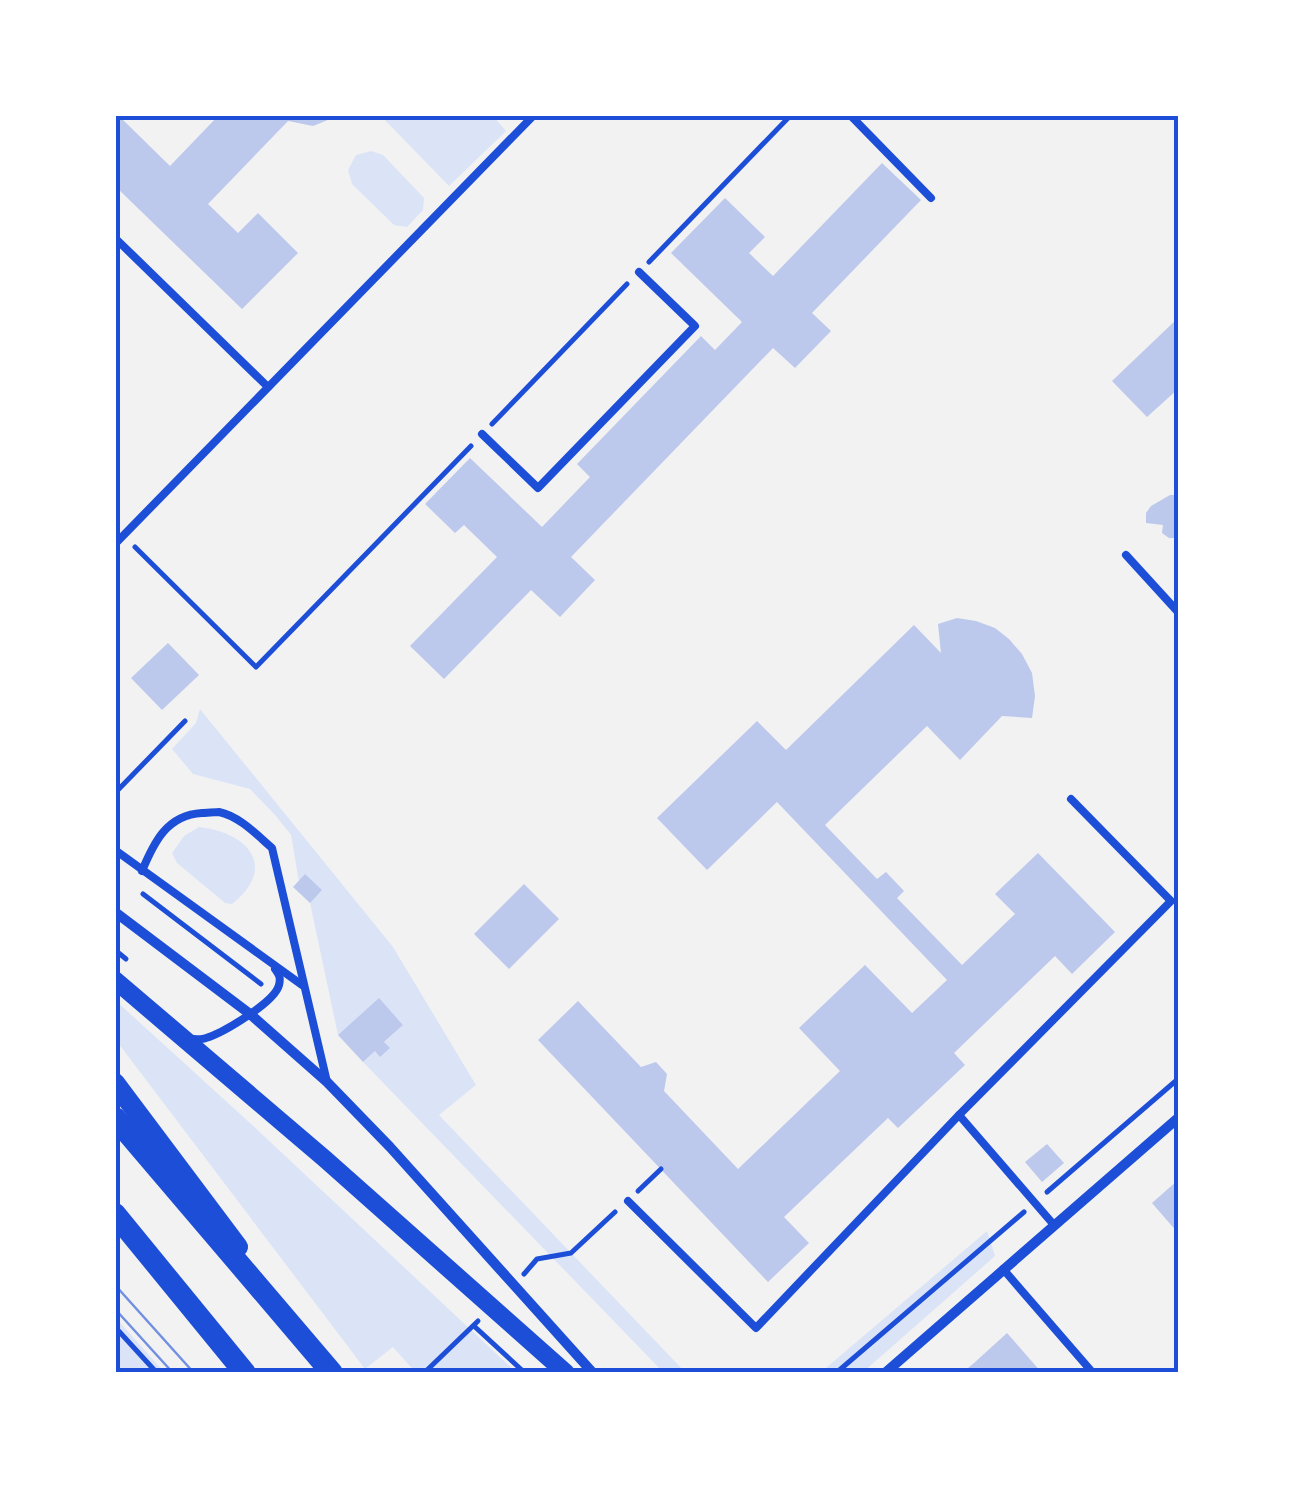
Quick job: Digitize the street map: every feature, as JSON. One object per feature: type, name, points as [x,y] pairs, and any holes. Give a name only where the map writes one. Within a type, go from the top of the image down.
[{"type":"main road","points":[[115,1083],[332,1373]]},
{"type":"main road","points":[[115,1118],[332,1373]]},
{"type":"main road","points":[[115,1214],[245,1373]]},
{"type":"street","points":[[115,912],[250,1014],[327,1082],[592,1373]]},
{"type":"street","points":[[115,980],[325,1159],[566,1373]]},
{"type":"street","points":[[884,1373],[1178,1118]]},
{"type":"lane","points":[[115,544],[534,115]]},
{"type":"lane","points":[[850,115],[931,198]]},
{"type":"lane","points":[[115,238],[268,387]]},
{"type":"lane","points":[[482,434],[538,488],[695,326],[639,272]]},
{"type":"lane","points":[[1126,555],[1177,610]]},
{"type":"lane","points":[[628,1200],[756,1328],[1171,901],[1071,799]]},
{"type":"lane","points":[[142,871],[154,843],[188,814],[218,812],[247,826],[272,848],[327,1082]]},
{"type":"lane","points":[[115,850],[303,986]]},
{"type":"lane","points":[[185,1039],[204,1040],[264,1004],[279,984],[279,975],[270,962]]},
{"type":"lane","points":[[959,1116],[1054,1225]]},
{"type":"lane","points":[[1003,1270],[1093,1373]]},
{"type":"path","points":[[123,536],[256,667],[792,115]]},
{"type":"path","points":[[115,793],[185,721]]},
{"type":"path","points":[[130,884],[264,986]]},
{"type":"path","points":[[836,1373],[1178,1079]]},
{"type":"path","points":[[537,1259],[571,1253],[661,1169]]},
{"type":"path","points":[[424,1373],[474,1326],[524,1373]]},
{"type":"path","points":[[115,1328],[157,1373]]},
{"type":"shaded area","points":[[380,115],[492,115],[506,131],[449,186]]},
{"type":"shaded area","points":[[371,151],[383,155],[424,198],[423,210],[407,227],[394,225],[352,184],[348,170],[356,155]]},
{"type":"shaded area","points":[[200,709],[393,947],[476,1085],[439,1115],[686,1373],[664,1373],[363,1062],[403,1025],[379,999],[338,1035],[291,835],[250,789],[193,774],[172,749],[196,723]]},
{"type":"shaded area","points":[[199,827],[231,836],[251,854],[255,865],[253,877],[232,904],[225,903],[177,863],[172,853],[184,836]]},
{"type":"shaded area","points":[[115,1000],[517,1373],[416,1373],[393,1347],[365,1369],[115,1039]]},
{"type":"shaded area","points":[[987,1231],[995,1256],[862,1373],[820,1373]]},
{"type":"shaded area","points":[[115,1317],[165,1373],[115,1373]]},
{"type":"building","points":[[115,115],[170,166],[219,115],[340,115],[313,126],[288,121],[208,204],[238,233],[258,213],[298,253],[242,309],[115,186]]},
{"type":"building","points":[[882,163],[921,200],[812,313],[831,331],[795,368],[773,348],[571,557],[595,580],[560,617],[531,590],[444,679],[410,646],[497,557],[464,525],[455,533],[425,504],[470,458],[542,527],[590,477],[577,464],[701,336],[715,350],[742,322],[671,253],[725,198],[765,237],[749,253],[773,276]]},
{"type":"building","points":[[1178,318],[1178,389],[1147,417],[1112,381]]},
{"type":"building","points":[[1170,495],[1178,495],[1178,538],[1162,533],[1163,525],[1146,523],[1151,506]]},
{"type":"building","points":[[957,618],[995,628],[1022,654],[1032,673],[1032,718],[1002,716],[960,760],[927,726],[825,825],[877,879],[886,872],[904,891],[897,898],[962,965],[1015,914],[995,894],[1038,853],[1115,932],[1072,974],[1055,956],[954,1053],[965,1065],[898,1128],[888,1118],[784,1217],[809,1243],[768,1282],[538,1040],[578,1001],[641,1067],[656,1062],[667,1074],[664,1091],[738,1169],[840,1071],[799,1028],[865,965],[912,1013],[947,980],[777,802],[707,870],[657,818],[757,721],[786,750],[914,625],[941,653],[938,624]]},
{"type":"building","points":[[168,643],[199,675],[162,710],[131,678]]},
{"type":"building","points":[[305,874],[322,890],[310,903],[293,887]]},
{"type":"building","points":[[524,884],[559,919],[509,969],[474,934]]},
{"type":"building","points":[[379,998],[403,1025],[384,1042],[390,1048],[380,1057],[375,1051],[363,1062],[338,1035]]},
{"type":"building","points":[[1047,1144],[1064,1163],[1042,1182],[1025,1162]]},
{"type":"building","points":[[1178,1180],[1178,1233],[1152,1203]]},
{"type":"building","points":[[1007,1333],[1042,1373],[962,1373],[974,1363]]},
{"type":"tram line","points":[[115,1285],[194,1373]]},
{"type":"tram line","points":[[115,1309],[173,1373]]}]
